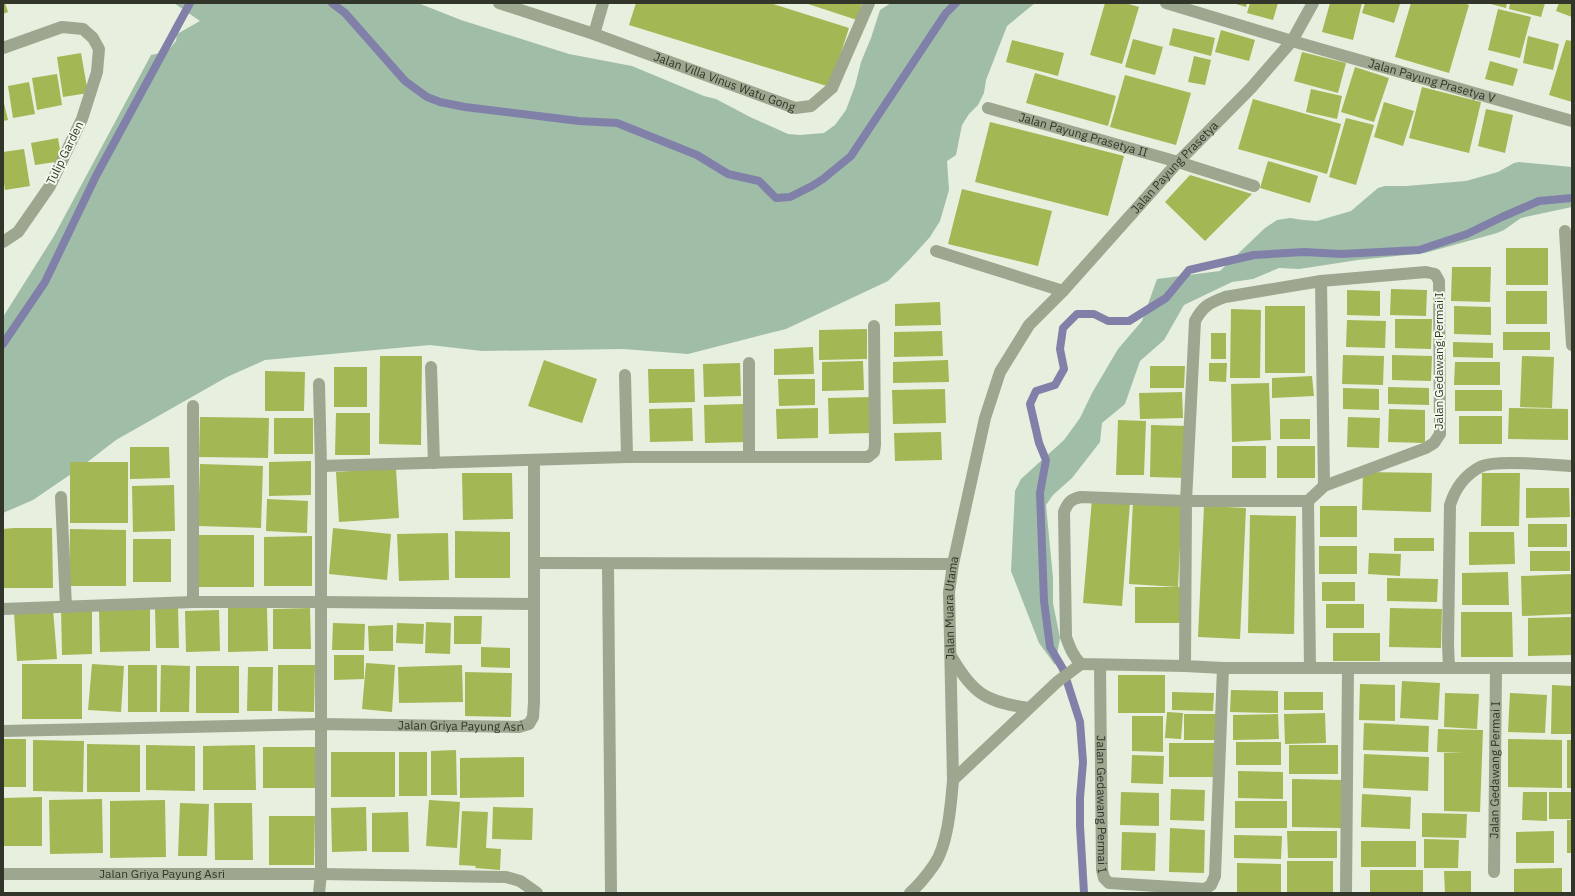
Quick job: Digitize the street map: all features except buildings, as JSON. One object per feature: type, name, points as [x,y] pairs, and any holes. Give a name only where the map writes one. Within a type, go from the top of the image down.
[{"type":"street","name":"Jalan Villa Vinus Watu Gong","points":[[499,3],[594,34],[794,108],[811,106],[832,88],[869,3]]},
{"type":"street","points":[[594,34],[604,3]]},
{"type":"street","name":"Jalan Payung Prasetya V","points":[[1166,3],[1292,41],[1572,121]]},
{"type":"street","name":"Jalan Payung Prasetya","points":[[1029,325],[1063,291],[1178,162],[1251,88],[1292,41],[1313,3]]},
{"type":"street","name":"Tulip Garden","points":[[3,48],[62,27],[83,29],[93,38],[99,49],[97,72],[82,119],[50,186],[18,232],[3,242]]},
{"type":"street","name":"Jalan Payung Prasetya II","points":[[988,108],[1178,162],[1254,186]]},
{"type":"street","points":[[1565,231],[1572,345]]},
{"type":"street","points":[[936,251],[1063,291]]},
{"type":"street","name":"Jalan Gedawang Permai I","points":[[1185,666],[1186,501],[1195,321],[1200,310],[1210,302],[1225,297],[1322,281],[1426,272],[1435,274],[1439,281],[1440,434],[1434,444],[1324,486],[1308,501]]},
{"type":"street","points":[[1322,281],[1324,486]]},
{"type":"street","name":"Jalan Muara Utama","points":[[910,893],[920,884],[935,864],[941,850],[951,804],[953,780],[949,592],[953,564],[985,418],[1000,372],[1029,325]]},
{"type":"street","points":[[321,466],[534,461],[627,457],[868,457],[874,452],[875,445],[874,326]]},
{"type":"street","points":[[749,363],[749,456]]},
{"type":"street","points":[[431,367],[434,463]]},
{"type":"street","points":[[625,375],[627,457]]},
{"type":"street","points":[[319,384],[321,466],[320,893]]},
{"type":"street","points":[[193,406],[193,602]]},
{"type":"street","name":"Jalan Griya Payung Asri","points":[[3,731],[320,724],[520,727],[529,724],[533,716],[534,702],[534,461]]},
{"type":"street","points":[[1449,668],[1450,505],[1454,494],[1466,478],[1481,466],[1498,463],[1572,466]]},
{"type":"street","points":[[61,497],[66,607]]},
{"type":"street","points":[[1077,668],[1076,658],[1070,649],[1066,637],[1064,512],[1068,503],[1073,498],[1081,497],[1186,501],[1308,501],[1310,668]]},
{"type":"street","points":[[534,563],[953,564]]},
{"type":"street","points":[[608,564],[611,893]]},
{"type":"street","points":[[3,609],[193,602],[534,604]]},
{"type":"street","points":[[951,655],[961,673],[981,693],[991,700],[1029,708]]},
{"type":"street","points":[[953,780],[1057,682],[1077,668],[1100,665],[1222,668],[1572,668]]},
{"type":"street","name":"Jalan Gedawang Permai I","points":[[1100,665],[1102,870],[1104,878],[1109,883],[1205,889],[1211,885],[1215,876],[1222,668]]},
{"type":"street","points":[[1346,893],[1348,668]]},
{"type":"street","name":"Jalan Gedawang Permai I","points":[[1494,872],[1496,668]]},
{"type":"street","name":"Jalan Griya Payung Asri","points":[[3,874],[321,874],[506,877],[520,881],[537,893]]},
{"type":"green space","points":[[174,3],[418,3],[461,20],[569,54],[632,66],[704,96],[716,99],[750,117],[788,134],[800,135],[824,133],[835,125],[846,110],[855,86],[861,62],[880,10],[891,3],[1035,3],[1007,26],[986,80],[984,93],[978,105],[969,114],[962,125],[956,155],[947,161],[949,190],[940,221],[930,237],[888,281],[786,329],[688,354],[623,349],[482,351],[430,345],[265,360],[227,377],[116,440],[77,470],[33,500],[3,513],[3,317],[54,236],[151,55],[167,52],[176,41],[177,34],[200,21]]},
{"type":"green space","points":[[1519,162],[1572,167],[1572,207],[1521,218],[1497,233],[1425,253],[1358,260],[1299,269],[1279,268],[1253,279],[1232,282],[1184,305],[1164,340],[1140,361],[1125,404],[1102,423],[1100,442],[1072,478],[1053,495],[1046,505],[1053,578],[1053,603],[1060,638],[1055,665],[1039,643],[1011,571],[1015,491],[1021,479],[1064,440],[1080,418],[1092,393],[1118,349],[1142,321],[1157,279],[1220,271],[1265,228],[1277,220],[1290,218],[1317,221],[1351,211],[1378,188],[1385,186],[1406,186],[1466,181],[1498,172],[1514,163]]},
{"type":"waterway","points":[[3,344],[45,282],[96,176],[190,3]]},
{"type":"waterway","points":[[332,3],[345,13],[405,81],[427,97],[440,102],[465,107],[579,121],[617,123],[697,155],[728,174],[759,181],[776,198],[790,197],[812,186],[851,156],[946,13],[956,3]]},
{"type":"waterway","points":[[1084,893],[1080,826],[1080,798],[1083,762],[1080,722],[1063,669],[1050,647],[1044,601],[1040,493],[1046,460],[1039,443],[1030,404],[1036,391],[1055,385],[1064,369],[1060,349],[1063,328],[1077,314],[1094,314],[1108,321],[1129,321],[1166,298],[1189,270],[1254,255],[1304,252],[1341,254],[1419,250],[1467,234],[1539,201],[1572,198]]}]
